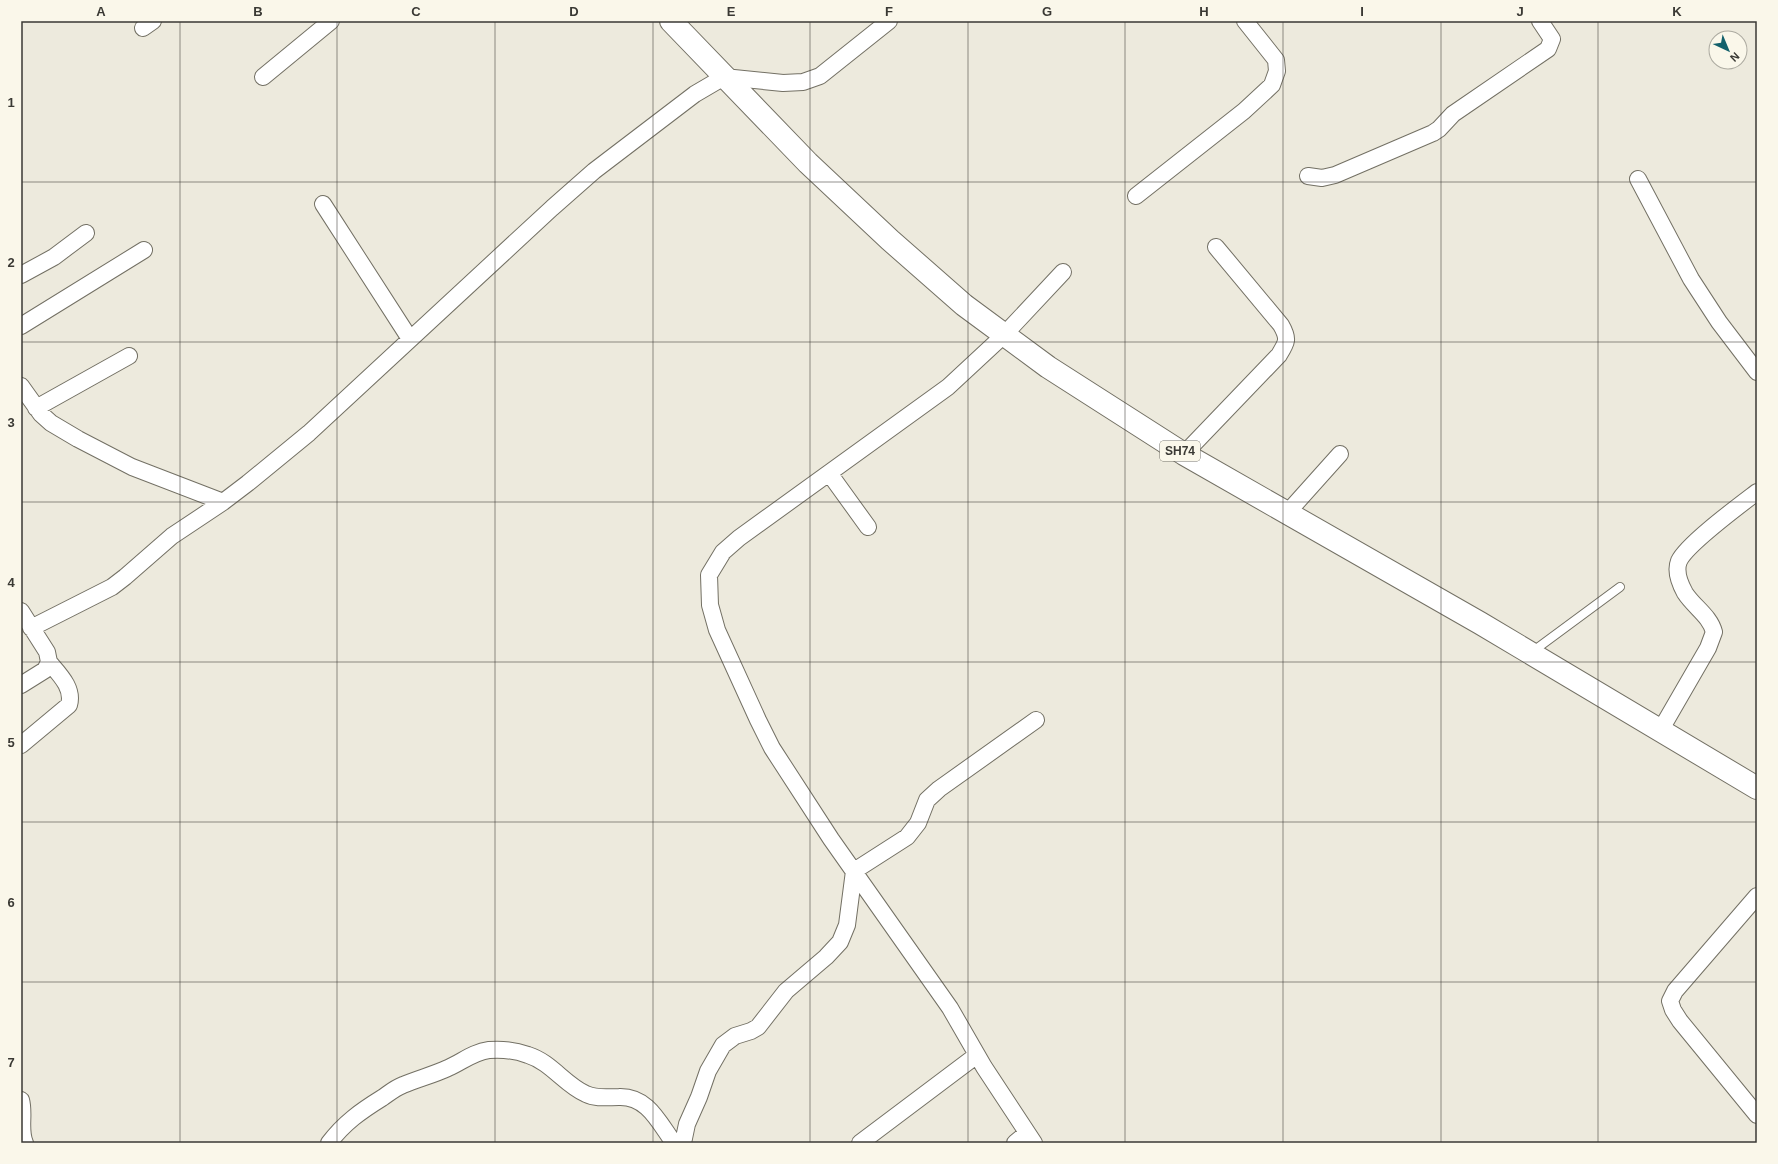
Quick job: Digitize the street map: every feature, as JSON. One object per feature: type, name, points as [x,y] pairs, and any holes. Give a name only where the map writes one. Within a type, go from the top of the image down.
[{"type":"highway","name":"SH74","points":[[671,21],[808,163],[941,286],[1004,335],[1092,396],[1184,454],[1288,512],[1530,653],[1757,788]]},
{"type":"street","points":[[263,77],[331,21]]},
{"type":"street","points":[[21,745],[63,711],[69,705],[71,698],[69,689],[49,662],[47,652],[24,617],[112,587],[172,536],[223,502],[309,433],[594,171],[695,94],[724,77],[783,83],[803,82],[820,76],[889,21]]},
{"type":"street","points":[[1136,196],[1244,111],[1272,85],[1277,71],[1276,60],[1245,21]]},
{"type":"street","points":[[1308,176],[1322,178],[1335,175],[1439,129],[1453,114],[1548,49],[1552,39],[1540,21]]},
{"type":"street","points":[[1638,178],[1692,279],[1719,322],[1757,372]]},
{"type":"street","points":[[323,204],[410,339]]},
{"type":"street","points":[[21,275],[54,258],[86,233]]},
{"type":"street","points":[[1184,454],[1279,355],[1287,343],[1286,334],[1281,324],[1216,247]]},
{"type":"street","points":[[21,326],[144,250]]},
{"type":"street","points":[[1025,1140],[950,1008],[831,839],[772,748],[717,630],[710,605],[709,575],[723,552],[738,538],[948,387],[1004,335],[1063,272]]},
{"type":"street","points":[[36,408],[129,356]]},
{"type":"street","points":[[21,386],[36,408],[51,423],[132,467],[223,502]]},
{"type":"street","points":[[1288,512],[1340,454]]},
{"type":"street","points":[[829,473],[868,527]]},
{"type":"street","points":[[1660,731],[1708,648],[1714,632],[1708,618],[1686,594],[1681,584],[1677,568],[1679,561],[1695,542],[1757,492]]},
{"type":"street","points":[[21,685],[44,670],[49,662]]},
{"type":"street","points":[[683,1143],[687,1124],[699,1097],[708,1071],[723,1045],[735,1036],[751,1032],[758,1027],[786,991],[826,957],[840,942],[847,925],[854,871],[907,837],[918,823],[927,800],[938,789],[1036,720]]},
{"type":"street","points":[[1757,896],[1675,990],[1670,1001],[1673,1010],[1680,1021],[1757,1115]]},
{"type":"street","points":[[330,1143],[342,1126],[356,1114],[402,1085],[436,1074],[470,1055],[489,1050],[515,1051],[530,1055],[586,1094],[602,1098],[633,1098],[644,1104],[658,1119],[674,1143]]},
{"type":"street","points":[[860,1143],[977,1055]]},
{"type":"street","points":[[21,1100],[24,1119],[23,1138],[26,1143]]},
{"type":"lane","points":[[1530,653],[1620,587]]}]
